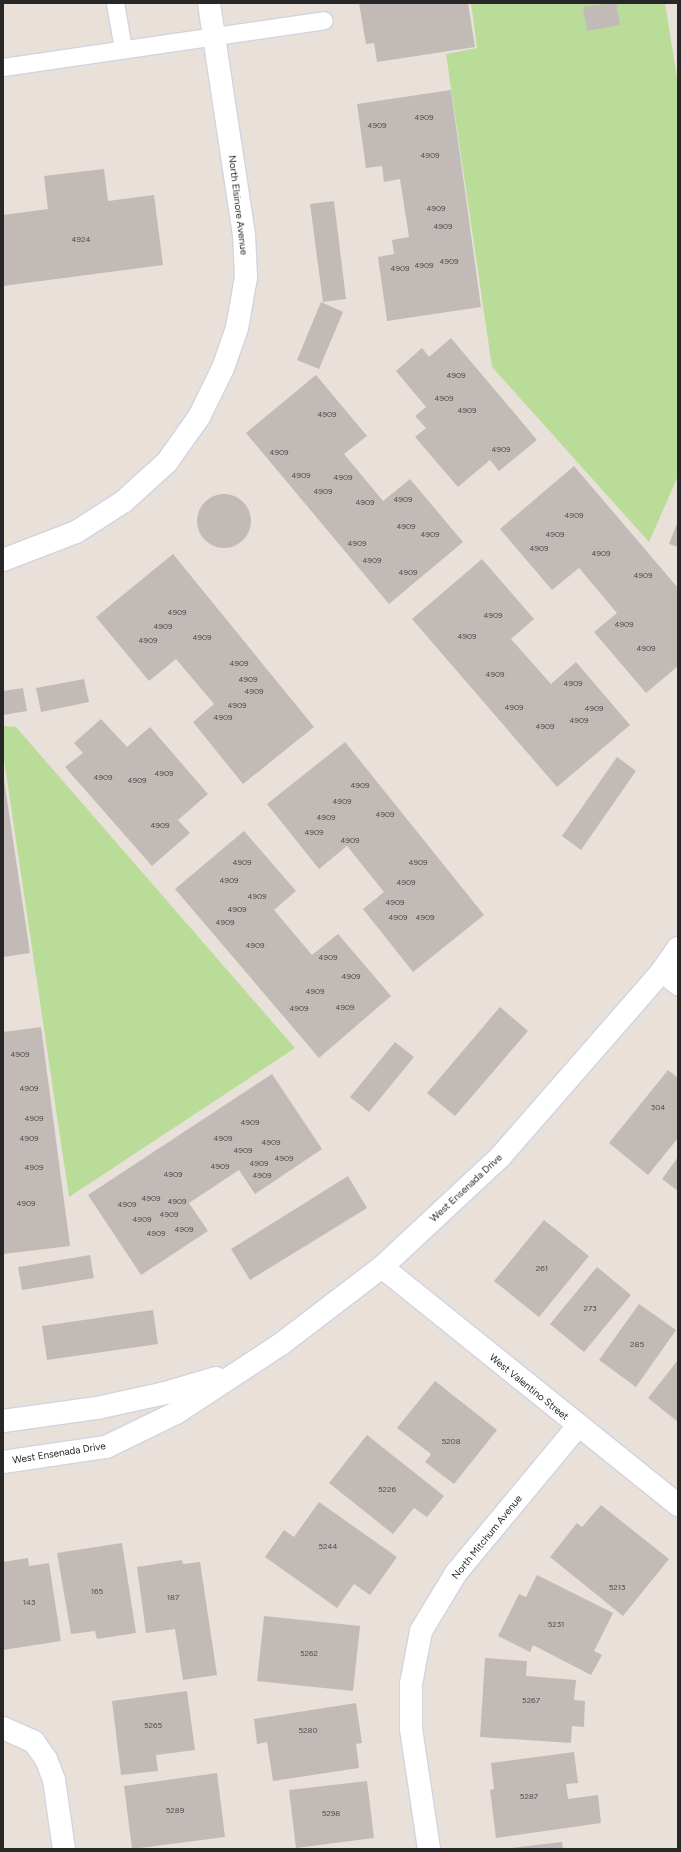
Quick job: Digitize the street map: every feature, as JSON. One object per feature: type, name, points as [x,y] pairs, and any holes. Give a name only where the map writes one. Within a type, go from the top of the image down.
[{"type":"street","name":"North Elsinore Avenue","points":[[3,560],[76,532],[123,502],[167,462],[198,417],[224,368],[237,328],[246,277],[244,234],[209,3]]},
{"type":"street","name":"West Ensenada Drive","points":[[3,1462],[106,1447],[176,1412],[281,1344],[382,1267],[500,1157],[670,978],[678,948]]},
{"type":"street","name":"West Valentino Street","points":[[382,1267],[678,1505]]},
{"type":"street","name":"West Ensenada Drive","points":[[3,1421],[97,1408],[165,1393],[239,1371]]},
{"type":"street","name":"North Mitchum Avenue","points":[[429,1849],[411,1728],[411,1684],[421,1631],[456,1573],[578,1426]]},
{"type":"street","points":[[3,1728],[34,1742],[46,1759],[54,1780],[64,1849]]},
{"type":"lane","points":[[115,3],[123,49]]},
{"type":"lane","points":[[3,67],[324,20]]},
{"type":"green space","points":[[471,3],[665,3],[678,84],[678,476],[649,542],[492,367],[446,54],[477,48]]},
{"type":"green space","points":[[3,726],[16,727],[295,1048],[69,1197],[3,753]]},
{"type":"building","points":[[359,3],[468,3],[475,47],[377,62],[374,43],[366,44]]},
{"type":"building","points":[[616,3],[620,25],[587,31],[583,7]]},
{"type":"building","points":[[451,90],[481,307],[387,321],[378,257],[394,254],[392,240],[409,237],[400,179],[384,182],[382,166],[366,168],[357,104]]},
{"type":"building","points":[[104,169],[108,201],[154,195],[163,265],[3,286],[3,215],[48,209],[44,176]]},
{"type":"building","points":[[334,201],[346,299],[323,302],[310,204]]},
{"type":"building","points":[[321,302],[343,312],[319,369],[297,360]]},
{"type":"building","points":[[451,338],[537,440],[499,471],[490,460],[458,487],[415,437],[426,428],[415,416],[426,407],[396,371],[422,348],[429,357]]},
{"type":"building","points":[[316,375],[367,436],[344,454],[383,501],[410,479],[463,542],[389,604],[246,433]]},
{"type":"building","points":[[574,466],[678,588],[678,666],[646,693],[594,632],[617,613],[579,568],[552,590],[500,529]]},
{"type":"building","points":[[224,494],[234,496],[243,502],[249,511],[251,521],[249,531],[243,540],[234,546],[224,548],[214,546],[205,540],[199,531],[197,521],[199,511],[205,502],[214,496]]},
{"type":"building","points":[[678,521],[678,547],[669,544]]},
{"type":"building","points":[[173,554],[314,727],[243,784],[193,722],[214,704],[176,659],[149,681],[96,617]]},
{"type":"building","points":[[482,559],[534,619],[511,639],[551,684],[576,662],[630,725],[557,787],[412,619]]},
{"type":"building","points":[[84,679],[89,702],[41,712],[36,688]]},
{"type":"building","points":[[23,688],[27,711],[3,715],[3,691]]},
{"type":"building","points":[[101,719],[127,747],[150,727],[208,794],[178,820],[190,833],[152,866],[65,767],[83,753],[74,743]]},
{"type":"building","points":[[345,742],[484,915],[413,972],[363,909],[384,892],[347,846],[319,869],[267,804]]},
{"type":"building","points":[[617,757],[636,771],[581,850],[562,836]]},
{"type":"building","points":[[3,773],[30,953],[3,957]]},
{"type":"building","points":[[244,831],[296,891],[274,910],[312,955],[338,934],[391,996],[319,1058],[175,889]]},
{"type":"building","points":[[500,1007],[528,1031],[455,1116],[427,1093]]},
{"type":"building","points":[[41,1027],[70,1246],[3,1254],[3,1032]]},
{"type":"building","points":[[395,1042],[414,1057],[369,1112],[350,1097]]},
{"type":"building","points":[[668,1070],[678,1078],[678,1138],[648,1175],[609,1143]]},
{"type":"building","points":[[272,1074],[322,1149],[255,1194],[239,1170],[189,1203],[208,1231],[141,1275],[88,1195]]},
{"type":"building","points":[[678,1157],[678,1191],[662,1179]]},
{"type":"building","points":[[348,1176],[367,1208],[250,1280],[231,1249]]},
{"type":"building","points":[[544,1220],[589,1256],[539,1317],[494,1281]]},
{"type":"building","points":[[90,1255],[94,1278],[22,1290],[18,1267]]},
{"type":"building","points":[[597,1267],[631,1295],[584,1352],[550,1324]]},
{"type":"building","points":[[639,1304],[676,1330],[636,1387],[599,1360]]},
{"type":"building","points":[[153,1310],[158,1344],[47,1360],[42,1326]]},
{"type":"building","points":[[678,1360],[678,1422],[648,1398]]},
{"type":"building","points":[[435,1381],[497,1430],[454,1484],[425,1462],[431,1454],[397,1428]]},
{"type":"building","points":[[367,1435],[444,1496],[427,1517],[414,1508],[393,1534],[329,1483]]},
{"type":"building","points":[[319,1502],[397,1557],[370,1595],[354,1584],[337,1608],[265,1557],[284,1530],[294,1537]]},
{"type":"building","points":[[601,1505],[669,1559],[623,1616],[550,1557],[577,1523],[582,1527]]},
{"type":"building","points":[[122,1543],[136,1633],[97,1639],[95,1631],[71,1634],[57,1553]]},
{"type":"building","points":[[28,1558],[29,1566],[49,1563],[61,1641],[3,1650],[3,1562]]},
{"type":"building","points":[[182,1560],[183,1564],[200,1562],[217,1675],[183,1680],[175,1629],[146,1633],[137,1567]]},
{"type":"building","points":[[537,1575],[613,1613],[594,1651],[602,1655],[591,1675],[533,1645],[530,1652],[498,1636],[519,1594],[526,1597]]},
{"type":"building","points":[[264,1616],[360,1626],[353,1691],[257,1681]]},
{"type":"building","points":[[485,1658],[527,1661],[526,1676],[576,1680],[574,1700],[585,1701],[584,1727],[572,1726],[571,1743],[480,1737]]},
{"type":"building","points":[[187,1691],[195,1750],[156,1755],[158,1771],[121,1775],[112,1701]]},
{"type":"building","points":[[356,1703],[362,1743],[356,1744],[359,1768],[273,1781],[267,1742],[257,1744],[254,1719]]},
{"type":"building","points":[[574,1752],[578,1783],[566,1784],[568,1799],[598,1795],[601,1823],[496,1838],[490,1790],[494,1789],[491,1763]]},
{"type":"building","points":[[217,1773],[225,1837],[132,1849],[124,1786]]},
{"type":"building","points":[[367,1781],[374,1838],[296,1848],[289,1790]]},
{"type":"building","points":[[562,1842],[563,1849],[511,1849],[511,1848]]}]
